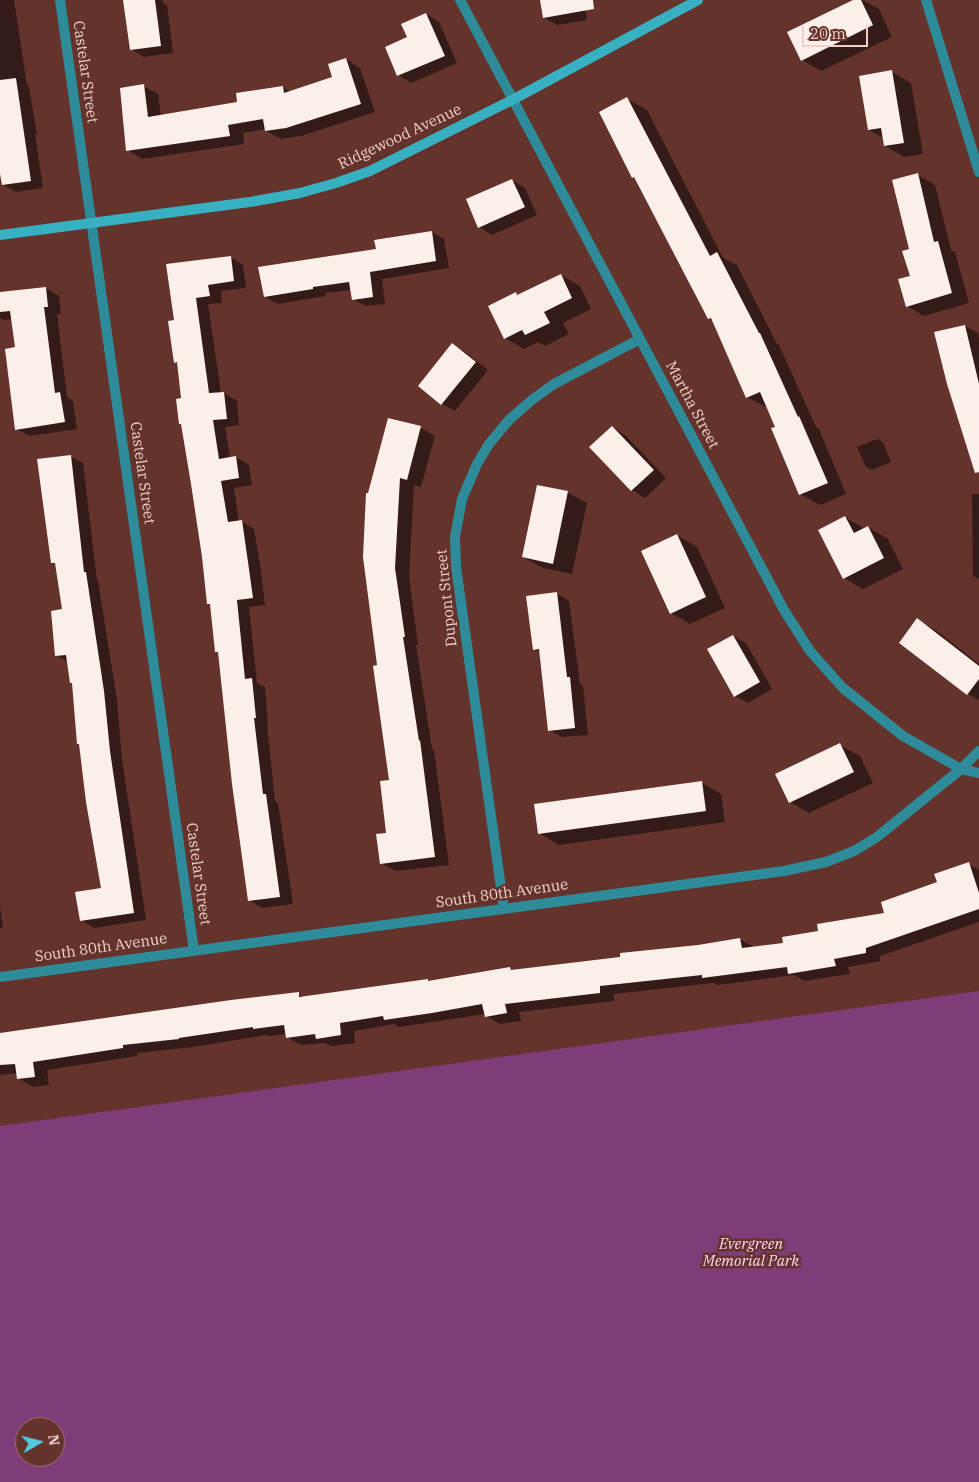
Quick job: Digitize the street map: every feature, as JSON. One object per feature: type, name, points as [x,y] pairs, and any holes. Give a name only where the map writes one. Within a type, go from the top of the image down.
[{"type":"main road","name":"Ridgewood Avenue","points":[[0,235],[250,202],[300,193],[336,183],[378,166],[514,100],[698,0]]},
{"type":"street","name":"Castelar Street","points":[[60,0],[194,951]]},
{"type":"street","name":"Martha Street","points":[[460,0],[784,610],[810,651],[843,688],[903,736],[961,769]]},
{"type":"street","points":[[926,0],[979,172]]},
{"type":"street","name":"Dupont Street","points":[[504,909],[456,567],[455,537],[462,499],[477,464],[489,444],[509,420],[554,384],[640,339]]},
{"type":"street","name":"South 80th Avenue","points":[[0,977],[784,871],[826,862],[854,851],[877,837],[961,769],[979,751]]},
{"type":"street","points":[[961,769],[979,773]]},
{"type":"green space","name":"Evergreen Memorial Park","points":[[979,991],[979,1482],[0,1482],[0,1126]]},
{"type":"building","points":[[123,0],[155,0],[161,46],[130,50]]},
{"type":"building","points":[[540,0],[593,0],[594,9],[543,18]]},
{"type":"building","points":[[853,0],[861,0],[873,25],[801,61],[787,32]]},
{"type":"building","points":[[426,13],[445,56],[397,76],[385,47],[407,37],[401,24]]},
{"type":"building","points":[[346,58],[361,104],[286,128],[265,131],[263,119],[228,125],[230,136],[126,151],[120,88],[144,84],[148,117],[237,102],[236,93],[283,86],[284,93],[332,77],[328,64]]},
{"type":"building","points":[[892,70],[904,143],[884,146],[881,128],[868,130],[859,76]]},
{"type":"building","points":[[16,78],[31,181],[2,185],[0,174],[0,80]]},
{"type":"building","points":[[627,97],[710,256],[717,252],[760,333],[828,483],[799,495],[771,428],[775,427],[760,392],[746,398],[711,318],[708,319],[634,177],[632,178],[599,112]]},
{"type":"building","points":[[918,173],[934,242],[938,241],[952,293],[906,307],[898,279],[910,276],[902,251],[909,249],[892,180]]},
{"type":"building","points":[[512,179],[525,207],[478,228],[466,199]]},
{"type":"building","points":[[432,231],[436,261],[370,272],[373,297],[352,300],[349,282],[264,297],[258,267],[376,249],[374,240]]},
{"type":"building","points":[[231,256],[234,281],[208,285],[210,296],[196,298],[209,393],[224,392],[227,419],[213,420],[219,459],[236,456],[239,478],[221,481],[228,522],[242,520],[248,562],[253,598],[237,600],[245,679],[252,678],[256,718],[254,718],[263,794],[266,794],[280,897],[248,901],[232,784],[218,652],[215,652],[210,604],[207,604],[191,484],[181,424],[179,424],[176,399],[181,398],[177,362],[174,363],[168,321],[174,320],[166,264]]},
{"type":"building","points":[[561,274],[572,298],[544,312],[550,323],[525,335],[522,330],[504,339],[488,306],[516,292],[517,295]]},
{"type":"building","points":[[46,287],[48,307],[44,307],[55,393],[60,392],[65,422],[15,430],[5,349],[15,347],[10,311],[0,312],[0,292]]},
{"type":"building","points":[[965,325],[979,384],[979,472],[975,473],[947,384],[934,332]]},
{"type":"building","points":[[452,343],[476,362],[441,405],[418,386]]},
{"type":"building","points":[[388,418],[421,426],[407,480],[400,478],[395,568],[405,637],[403,637],[420,740],[435,857],[380,864],[376,834],[386,833],[380,781],[389,780],[373,666],[377,665],[363,557],[366,493],[368,493]]},
{"type":"building","points":[[612,426],[654,470],[631,491],[589,447]]},
{"type":"building","points":[[71,455],[84,572],[86,572],[104,691],[110,751],[134,913],[80,921],[75,892],[101,888],[86,802],[79,744],[77,744],[72,683],[70,683],[66,655],[55,656],[51,611],[62,609],[55,563],[51,563],[37,459]]},
{"type":"building","points":[[537,485],[568,491],[553,564],[522,557]]},
{"type":"building","points":[[845,516],[854,533],[868,526],[884,558],[843,579],[818,530]]},
{"type":"building","points":[[677,534],[706,597],[670,614],[641,551]]},
{"type":"building","points":[[557,592],[567,677],[570,677],[575,728],[548,731],[539,649],[533,650],[526,596]]},
{"type":"building","points":[[917,618],[979,666],[979,679],[967,695],[899,643]]},
{"type":"building","points":[[733,635],[760,682],[734,697],[707,649]]},
{"type":"building","points":[[840,743],[854,772],[789,803],[775,774]]},
{"type":"building","points":[[702,781],[706,811],[538,834],[534,804]]},
{"type":"building","points":[[969,862],[979,893],[979,909],[866,948],[866,953],[834,959],[836,966],[788,974],[787,967],[702,978],[702,975],[600,986],[600,993],[505,1004],[507,1013],[485,1017],[482,1004],[384,1020],[383,1016],[340,1023],[341,1035],[316,1039],[315,1034],[286,1038],[284,1025],[253,1029],[253,1027],[179,1039],[123,1045],[123,1048],[33,1062],[35,1077],[17,1079],[15,1064],[0,1065],[0,1033],[231,1000],[299,992],[299,997],[428,979],[428,981],[510,967],[511,970],[620,957],[620,953],[698,945],[740,938],[742,948],[783,943],[782,937],[818,931],[817,924],[884,913],[881,902],[937,882],[934,874]]}]
